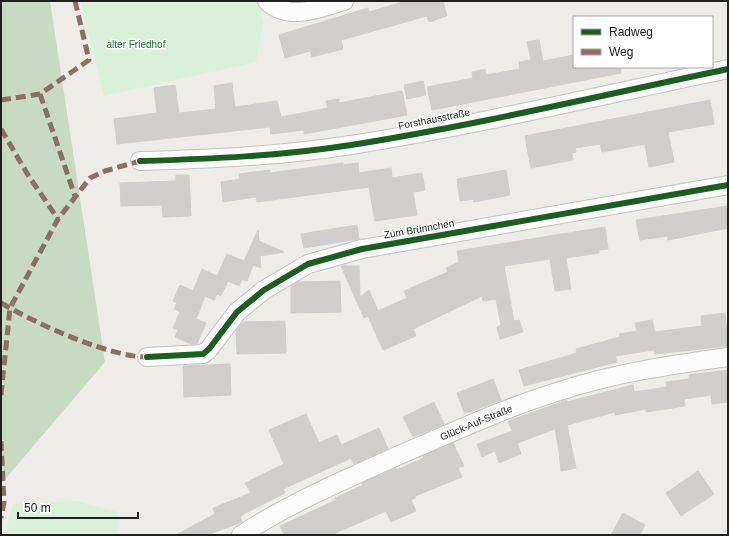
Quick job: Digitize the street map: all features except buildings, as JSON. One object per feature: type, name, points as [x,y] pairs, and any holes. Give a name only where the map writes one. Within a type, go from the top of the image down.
[{"type":"street","points":[[270,4],[283,11],[295,13],[344,1]]},
{"type":"street","name":"Forsthausstraße","points":[[140,161],[218,159],[350,145],[430,131],[728,69]]},
{"type":"street","name":"Zum Brünnchen","points":[[147,358],[203,354],[249,301],[286,276],[308,264],[362,249],[728,185]]},
{"type":"street","name":"Glück-Auf-Straße","points":[[241,535],[271,516],[347,478],[519,405],[560,390],[626,373],[728,357]]},
{"type":"green space","points":[[1,1],[50,1],[105,362],[1,484]]},
{"type":"green space","name":"alter Friedhof","points":[[80,1],[257,1],[263,23],[256,62],[104,96]]},
{"type":"green space","points":[[77,501],[117,512],[118,535],[5,535],[13,504]]},
{"type":"marked path","points":[[1,100],[40,94],[89,60],[75,1]]},
{"type":"marked path","points":[[40,94],[75,196]]},
{"type":"marked path","points":[[1,129],[28,175],[58,219]]},
{"type":"marked path","points":[[1,395],[10,308],[58,219],[90,178],[105,171],[140,161]]},
{"type":"marked path","points":[[1,303],[33,320],[95,346],[135,356],[151,357]]},
{"type":"marked path","points":[[1,441],[4,502],[1,518]]},
{"type":"cycle path","points":[[140,161],[246,156],[298,152],[351,145],[493,119],[728,69]]},
{"type":"cycle path","points":[[147,357],[203,354],[209,349],[237,312],[264,290],[308,264],[362,249],[728,185]]}]
